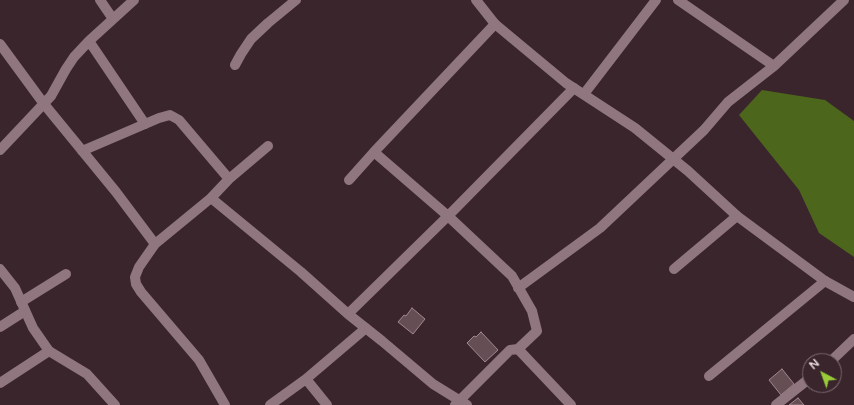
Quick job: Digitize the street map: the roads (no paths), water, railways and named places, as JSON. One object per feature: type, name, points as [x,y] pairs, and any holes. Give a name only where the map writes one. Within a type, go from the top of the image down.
[{"type":"street","points":[[100,0],[113,19]]},
{"type":"street","points":[[0,150],[52,96],[74,57],[89,41],[134,0]]},
{"type":"street","points":[[235,65],[251,40],[268,23],[296,0]]},
{"type":"street","points":[[476,0],[495,24],[574,88],[635,128],[688,170],[737,216],[825,281],[854,296]]},
{"type":"street","points":[[584,94],[656,0]]},
{"type":"street","points":[[678,0],[774,66]]},
{"type":"street","points":[[518,288],[600,228],[704,130],[728,102],[774,66],[844,0]]},
{"type":"street","points":[[349,180],[495,24]]},
{"type":"street","points":[[89,41],[145,124]]},
{"type":"street","points":[[0,44],[44,104],[116,192],[155,244]]},
{"type":"street","points":[[348,314],[505,160],[574,88]]},
{"type":"street","points":[[82,151],[170,115],[179,120],[229,179]]},
{"type":"street","points":[[225,405],[199,360],[141,292],[136,284],[135,277],[139,267],[155,244],[211,198],[229,179],[268,146]]},
{"type":"street","points":[[211,198],[301,272],[348,314],[432,384],[461,403],[510,350],[518,349],[537,332],[532,311],[512,276],[448,216],[374,152]]},
{"type":"street","points":[[674,269],[737,216]]},
{"type":"street","points":[[0,269],[15,288],[33,328],[49,351],[87,374],[116,405]]},
{"type":"street","points":[[0,327],[23,306],[66,274]]},
{"type":"street","points":[[709,376],[825,281]]},
{"type":"street","points":[[270,405],[306,379],[366,328]]},
{"type":"street","points":[[839,353],[854,339]]},
{"type":"street","points":[[518,349],[570,405]]},
{"type":"street","points":[[0,382],[49,351]]},
{"type":"street","points":[[306,379],[327,405]]},
{"type":"street","points":[[776,405],[802,384]]}]
